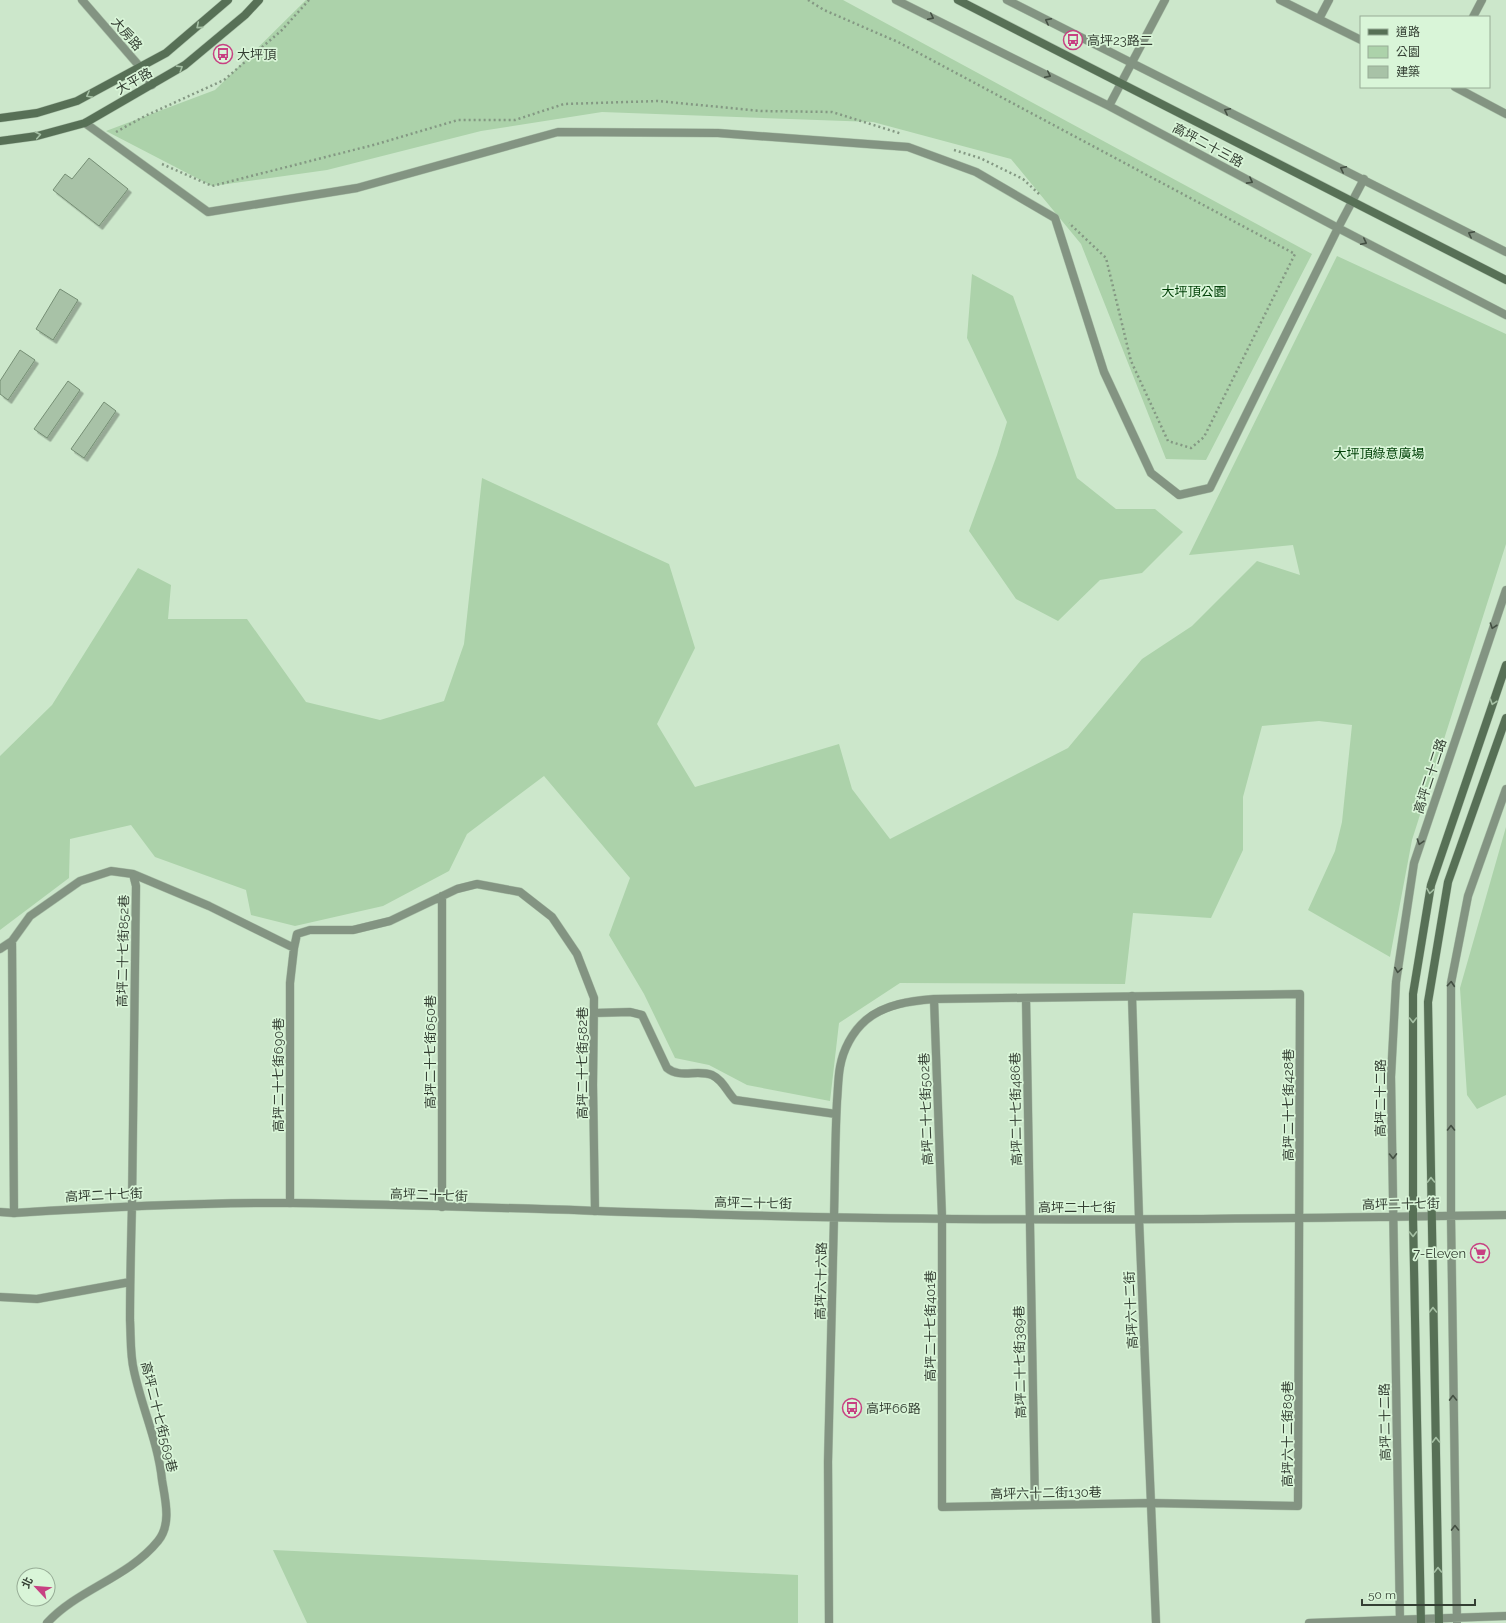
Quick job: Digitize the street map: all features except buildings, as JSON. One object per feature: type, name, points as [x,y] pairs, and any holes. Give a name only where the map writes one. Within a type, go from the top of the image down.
[{"type":"street","name":"大房路","points":[[82,0],[140,68],[152,85]]},
{"type":"street","name":"大平路","points":[[0,118],[37,112],[77,101],[166,53],[228,0]]},
{"type":"street","name":"大平路","points":[[0,141],[37,136],[85,123],[185,65],[245,15],[259,0]]},
{"type":"street","name":"高坪二十三路","points":[[896,0],[1110,106],[1338,228],[1506,315]]},
{"type":"street","name":"高坪二十三路","points":[[958,0],[1353,200],[1506,280]]},
{"type":"street","points":[[1007,0],[1506,252]]},
{"type":"street","points":[[1110,106],[1165,0]]},
{"type":"street","points":[[1280,0],[1360,40]]},
{"type":"street","points":[[1319,19],[1329,0]]},
{"type":"street","points":[[1474,16],[1482,0]]},
{"type":"street","points":[[1457,88],[1506,114]]},
{"type":"street","points":[[85,123],[208,212],[357,188],[558,132],[718,133],[908,147],[976,172],[1055,218],[1104,372],[1151,473],[1179,495],[1210,488],[1338,228],[1364,179]]},
{"type":"street","name":"高坪二十二路","points":[[1400,1622],[1391,1077],[1396,982],[1414,863],[1506,590]]},
{"type":"street","points":[[1421,1621],[1413,1217],[1413,994],[1431,885],[1506,665]]},
{"type":"street","points":[[1439,1621],[1428,1002],[1448,882],[1506,718]]},
{"type":"street","points":[[1457,1620],[1451,1216],[1451,983],[1468,896],[1506,789]]},
{"type":"street","points":[[0,949],[12,941],[30,916],[80,882],[111,871],[133,874],[209,906],[294,948],[297,934],[310,930],[353,930],[390,921],[442,896]]},
{"type":"street","name":"高坪二十七街852巷","points":[[132,1205],[136,894],[133,874]]},
{"type":"street","name":"高坪二十七街582巷","points":[[442,896],[457,889],[477,884],[520,892],[552,917],[576,954],[594,998],[593,1086],[595,1212]]},
{"type":"street","name":"高坪二十七街650巷","points":[[442,896],[442,1207]]},
{"type":"street","points":[[12,941],[14,1213]]},
{"type":"street","name":"高坪二十七街690巷","points":[[290,1203],[290,983],[294,948]]},
{"type":"street","name":"高坪六十六路","points":[[829,1623],[828,1462],[836,1114],[840,1067],[852,1035],[866,1020],[888,1007],[910,1001],[934,999],[1300,994]]},
{"type":"street","name":"高坪二十七街428巷","points":[[1300,994],[1300,1217]]},
{"type":"street","name":"高坪六十二街","points":[[1132,996],[1139,1218],[1156,1623]]},
{"type":"street","name":"高坪二十七街486巷","points":[[1026,998],[1030,1219]]},
{"type":"street","name":"高坪二十七街502巷","points":[[934,999],[942,1217]]},
{"type":"street","points":[[594,1013],[630,1012],[642,1015],[667,1068],[673,1073],[711,1074],[719,1079],[735,1100],[836,1114]]},
{"type":"street","name":"高坪二十七街","points":[[0,1212],[14,1213],[132,1205],[290,1203],[595,1212],[1030,1219],[1413,1217],[1506,1214]]},
{"type":"street","name":"高坪二十七街569巷","points":[[47,1623],[60,1609],[112,1578],[138,1560],[159,1540],[166,1526],[160,1463],[132,1361],[130,1282],[132,1205]]},
{"type":"street","name":"高坪二十七街401巷","points":[[942,1217],[942,1506]]},
{"type":"street","name":"高坪六十二街89巷","points":[[1152,1503],[1298,1506],[1300,1217]]},
{"type":"street","name":"高坪二十七街389巷","points":[[1030,1219],[1035,1505]]},
{"type":"street","points":[[0,1297],[37,1299],[130,1282]]},
{"type":"street","name":"高坪六十二街130巷","points":[[942,1506],[1152,1503]]},
{"type":"street","points":[[1309,1623],[1439,1621],[1506,1616]]},
{"type":"path","points":[[120,137],[114,133],[145,116],[224,80],[282,30],[309,0]]},
{"type":"path","points":[[808,0],[824,10],[898,42],[1295,254],[1204,437],[1191,448],[1168,441],[1131,361],[1106,258],[1067,221]]},
{"type":"path","points":[[156,161],[212,186],[377,144],[458,120],[515,120],[564,104],[658,101],[761,111],[832,112],[906,135]]},
{"type":"path","points":[[950,149],[980,158],[1023,179],[1040,195]]},
{"type":"green space","name":"大坪頂公園","points":[[306,0],[843,0],[1312,254],[1206,460],[1166,459],[1081,244],[1011,159],[873,122],[602,112],[481,131],[327,170],[212,186],[106,131],[215,90]]},
{"type":"green space","name":"大坪頂綠意廣場","points":[[1337,256],[1506,334],[1506,544],[1412,840],[1390,957],[1308,910],[1335,851],[1342,822],[1352,725],[1319,721],[1262,726],[1243,797],[1243,850],[1211,918],[1133,913],[1125,984],[900,983],[839,1023],[830,1101],[747,1085],[709,1065],[675,1058],[644,994],[609,935],[630,878],[544,776],[467,834],[449,871],[383,906],[295,926],[251,915],[246,890],[155,857],[131,825],[70,839],[69,878],[0,930],[0,756],[52,705],[138,568],[171,585],[168,619],[247,619],[306,702],[380,720],[444,701],[464,644],[482,478],[669,564],[695,648],[657,724],[695,787],[839,744],[852,789],[890,839],[1068,748],[1142,659],[1192,626],[1257,561],[1300,575],[1293,545],[1189,555]]},
{"type":"green space","points":[[972,274],[1013,296],[1077,478],[1116,509],[1155,509],[1183,532],[1142,573],[1100,580],[1058,621],[1016,599],[969,531],[997,455],[1007,422],[967,338]]},
{"type":"green space","points":[[1506,827],[1506,1095],[1477,1109],[1467,1095],[1460,988]]},
{"type":"green space","points":[[273,1550],[798,1575],[798,1623],[307,1623]]},
{"type":"place","name":"高坪23路二","points":[[1073,40]]},
{"type":"place","name":"大坪頂","points":[[223,54]]},
{"type":"place","name":"7-Eleven","points":[[1480,1253]]},
{"type":"place","name":"高坪66路","points":[[852,1408]]}]
